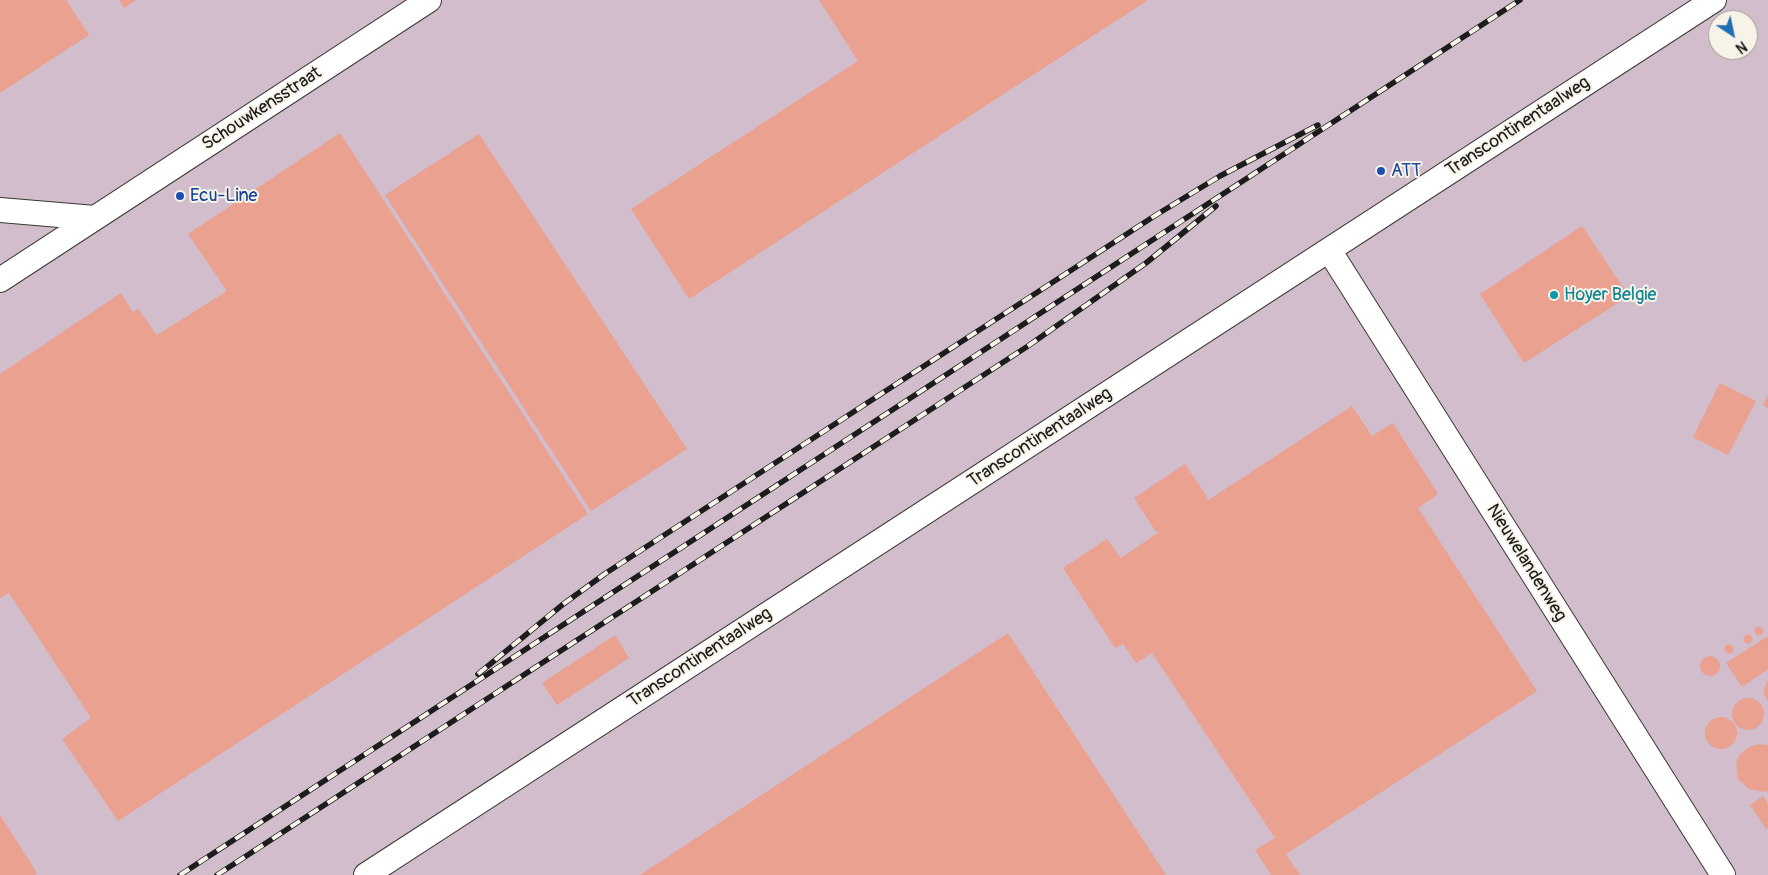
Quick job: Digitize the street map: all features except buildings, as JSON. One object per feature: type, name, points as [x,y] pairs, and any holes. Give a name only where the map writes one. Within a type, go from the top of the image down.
[{"type":"street","name":"Schouwkensstraat","points":[[0,280],[429,0]]},
{"type":"street","name":"Transcontinentaalweg","points":[[366,875],[1714,0]]},
{"type":"street","points":[[0,210],[95,218]]},
{"type":"street","name":"Nieuwelandenweg","points":[[1329,250],[1723,875]]},
{"type":"shaded area","points":[[0,0],[1768,0],[1768,875],[0,875]]},
{"type":"railway","points":[[180,875],[1520,0]]},
{"type":"railway","points":[[478,674],[562,605],[606,573],[1156,215],[1220,176],[1318,125]]},
{"type":"railway","points":[[217,875],[1028,346],[1146,263],[1216,206]]},
{"type":"place","name":"ATT","points":[[1381,171]]},
{"type":"place","name":"Ecu-Line","points":[[180,196]]},
{"type":"place","name":"Hoyer Belgie","points":[[1554,295]]}]
